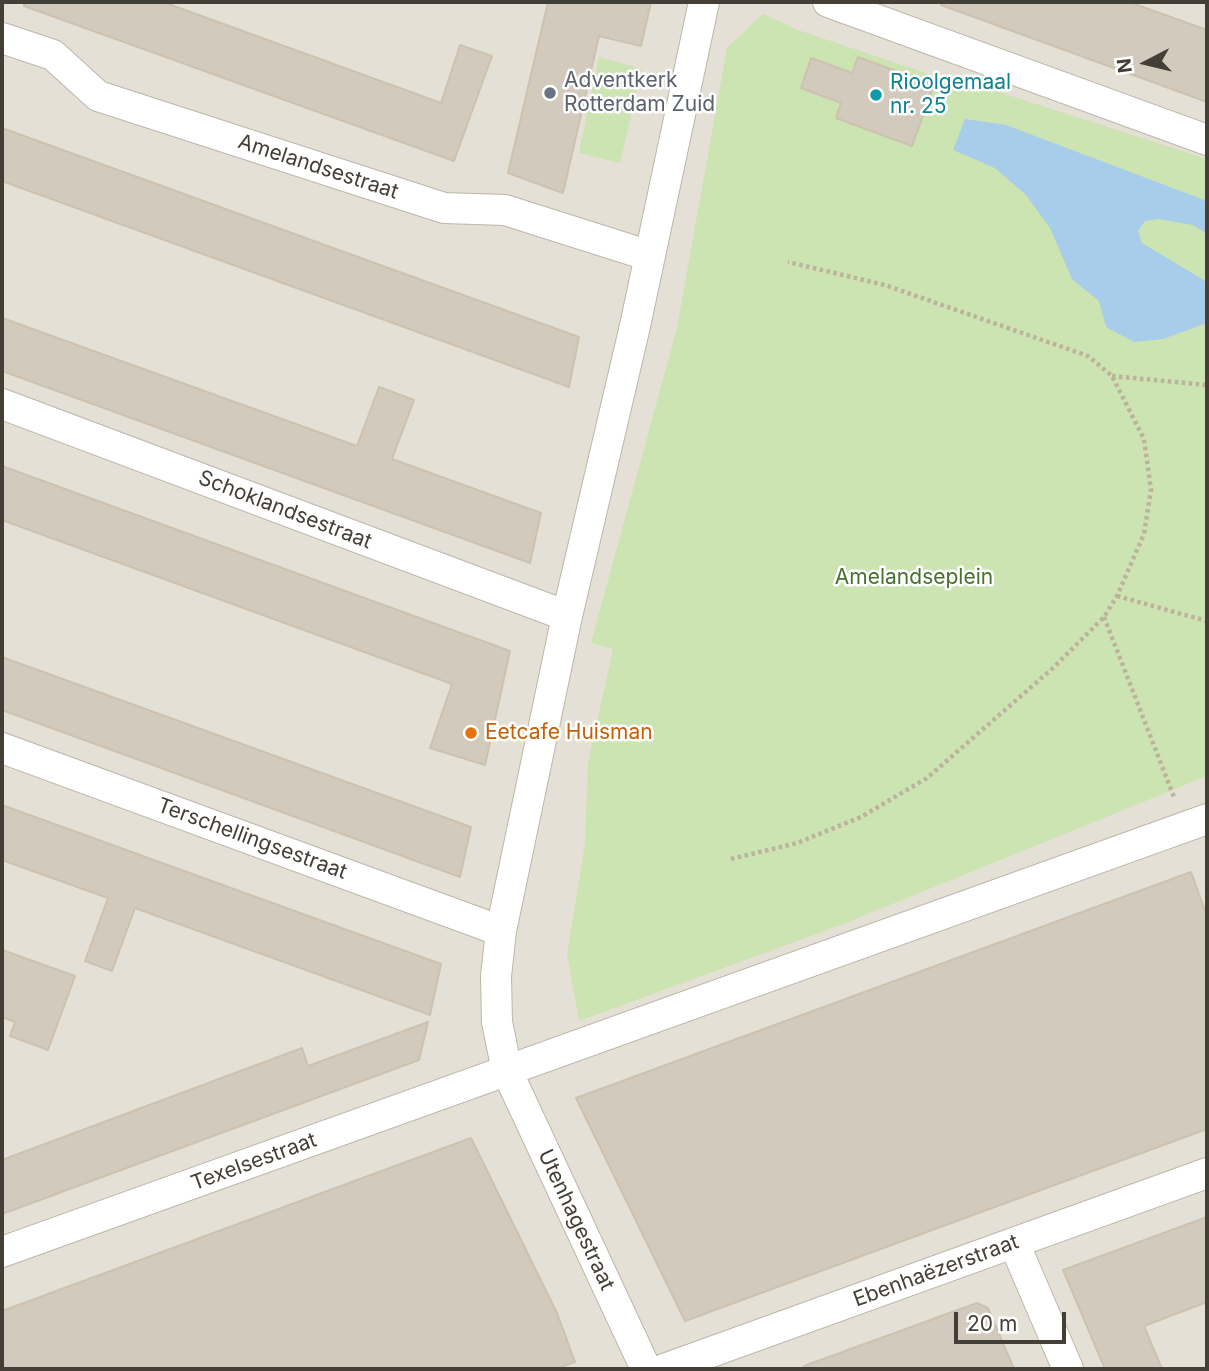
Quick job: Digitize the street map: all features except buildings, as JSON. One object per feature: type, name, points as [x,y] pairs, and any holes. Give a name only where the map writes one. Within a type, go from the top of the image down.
[{"type":"street","points":[[704,2],[650,256],[567,616],[501,931],[496,1003],[507,1071],[1197,823]]},
{"type":"street","points":[[828,2],[1207,140]]},
{"type":"street","name":"Amelandsestraat","points":[[2,38],[53,55],[98,96],[444,208],[505,210],[650,256]]},
{"type":"street","name":"Schoklandsestraat","points":[[2,404],[567,616]]},
{"type":"street","name":"Terschellingsestraat","points":[[2,748],[501,931]]},
{"type":"street","name":"Texelsestraat","points":[[2,1252],[507,1071]]},
{"type":"street","name":"Utenhagestraat","points":[[507,1071],[646,1369]]},
{"type":"street","name":"Ebenhaëzerstraat","points":[[664,1369],[1207,1173]]},
{"type":"street","points":[[1014,1243],[1068,1369]]},
{"type":"path","points":[[731,859],[797,843],[861,817],[927,778],[1053,668],[1104,617],[1117,596],[1144,534],[1151,491],[1144,439],[1112,376],[1088,356],[885,285],[788,262]]},
{"type":"path","points":[[1112,376],[1207,385]]},
{"type":"path","points":[[1117,596],[1207,621]]},
{"type":"path","points":[[1104,617],[1197,823]]},
{"type":"shaded area","points":[[2,2],[1207,2],[1207,1369],[2,1369]]},
{"type":"green space","name":"Amelandseplein","points":[[763,14],[798,30],[950,81],[968,82],[1207,159],[1207,776],[838,926],[579,1021],[567,954],[585,844],[588,763],[613,649],[591,643],[677,328],[727,48]]},
{"type":"green space","points":[[599,57],[642,69],[620,163],[579,153]]},
{"type":"water","points":[[965,119],[1006,125],[1207,201],[1207,234],[1193,225],[1158,219],[1145,221],[1138,231],[1142,243],[1207,282],[1207,323],[1163,339],[1134,342],[1106,327],[1099,301],[1072,279],[1050,228],[1026,195],[995,168],[953,150]]},
{"type":"place","name":"Adventkerk Rotterdam Zuid","points":[[550,93]]},
{"type":"place","name":"Rioolgemaal nr. 25","points":[[876,95]]},
{"type":"place","name":"Eetcafe Huisman","points":[[471,733]]}]
